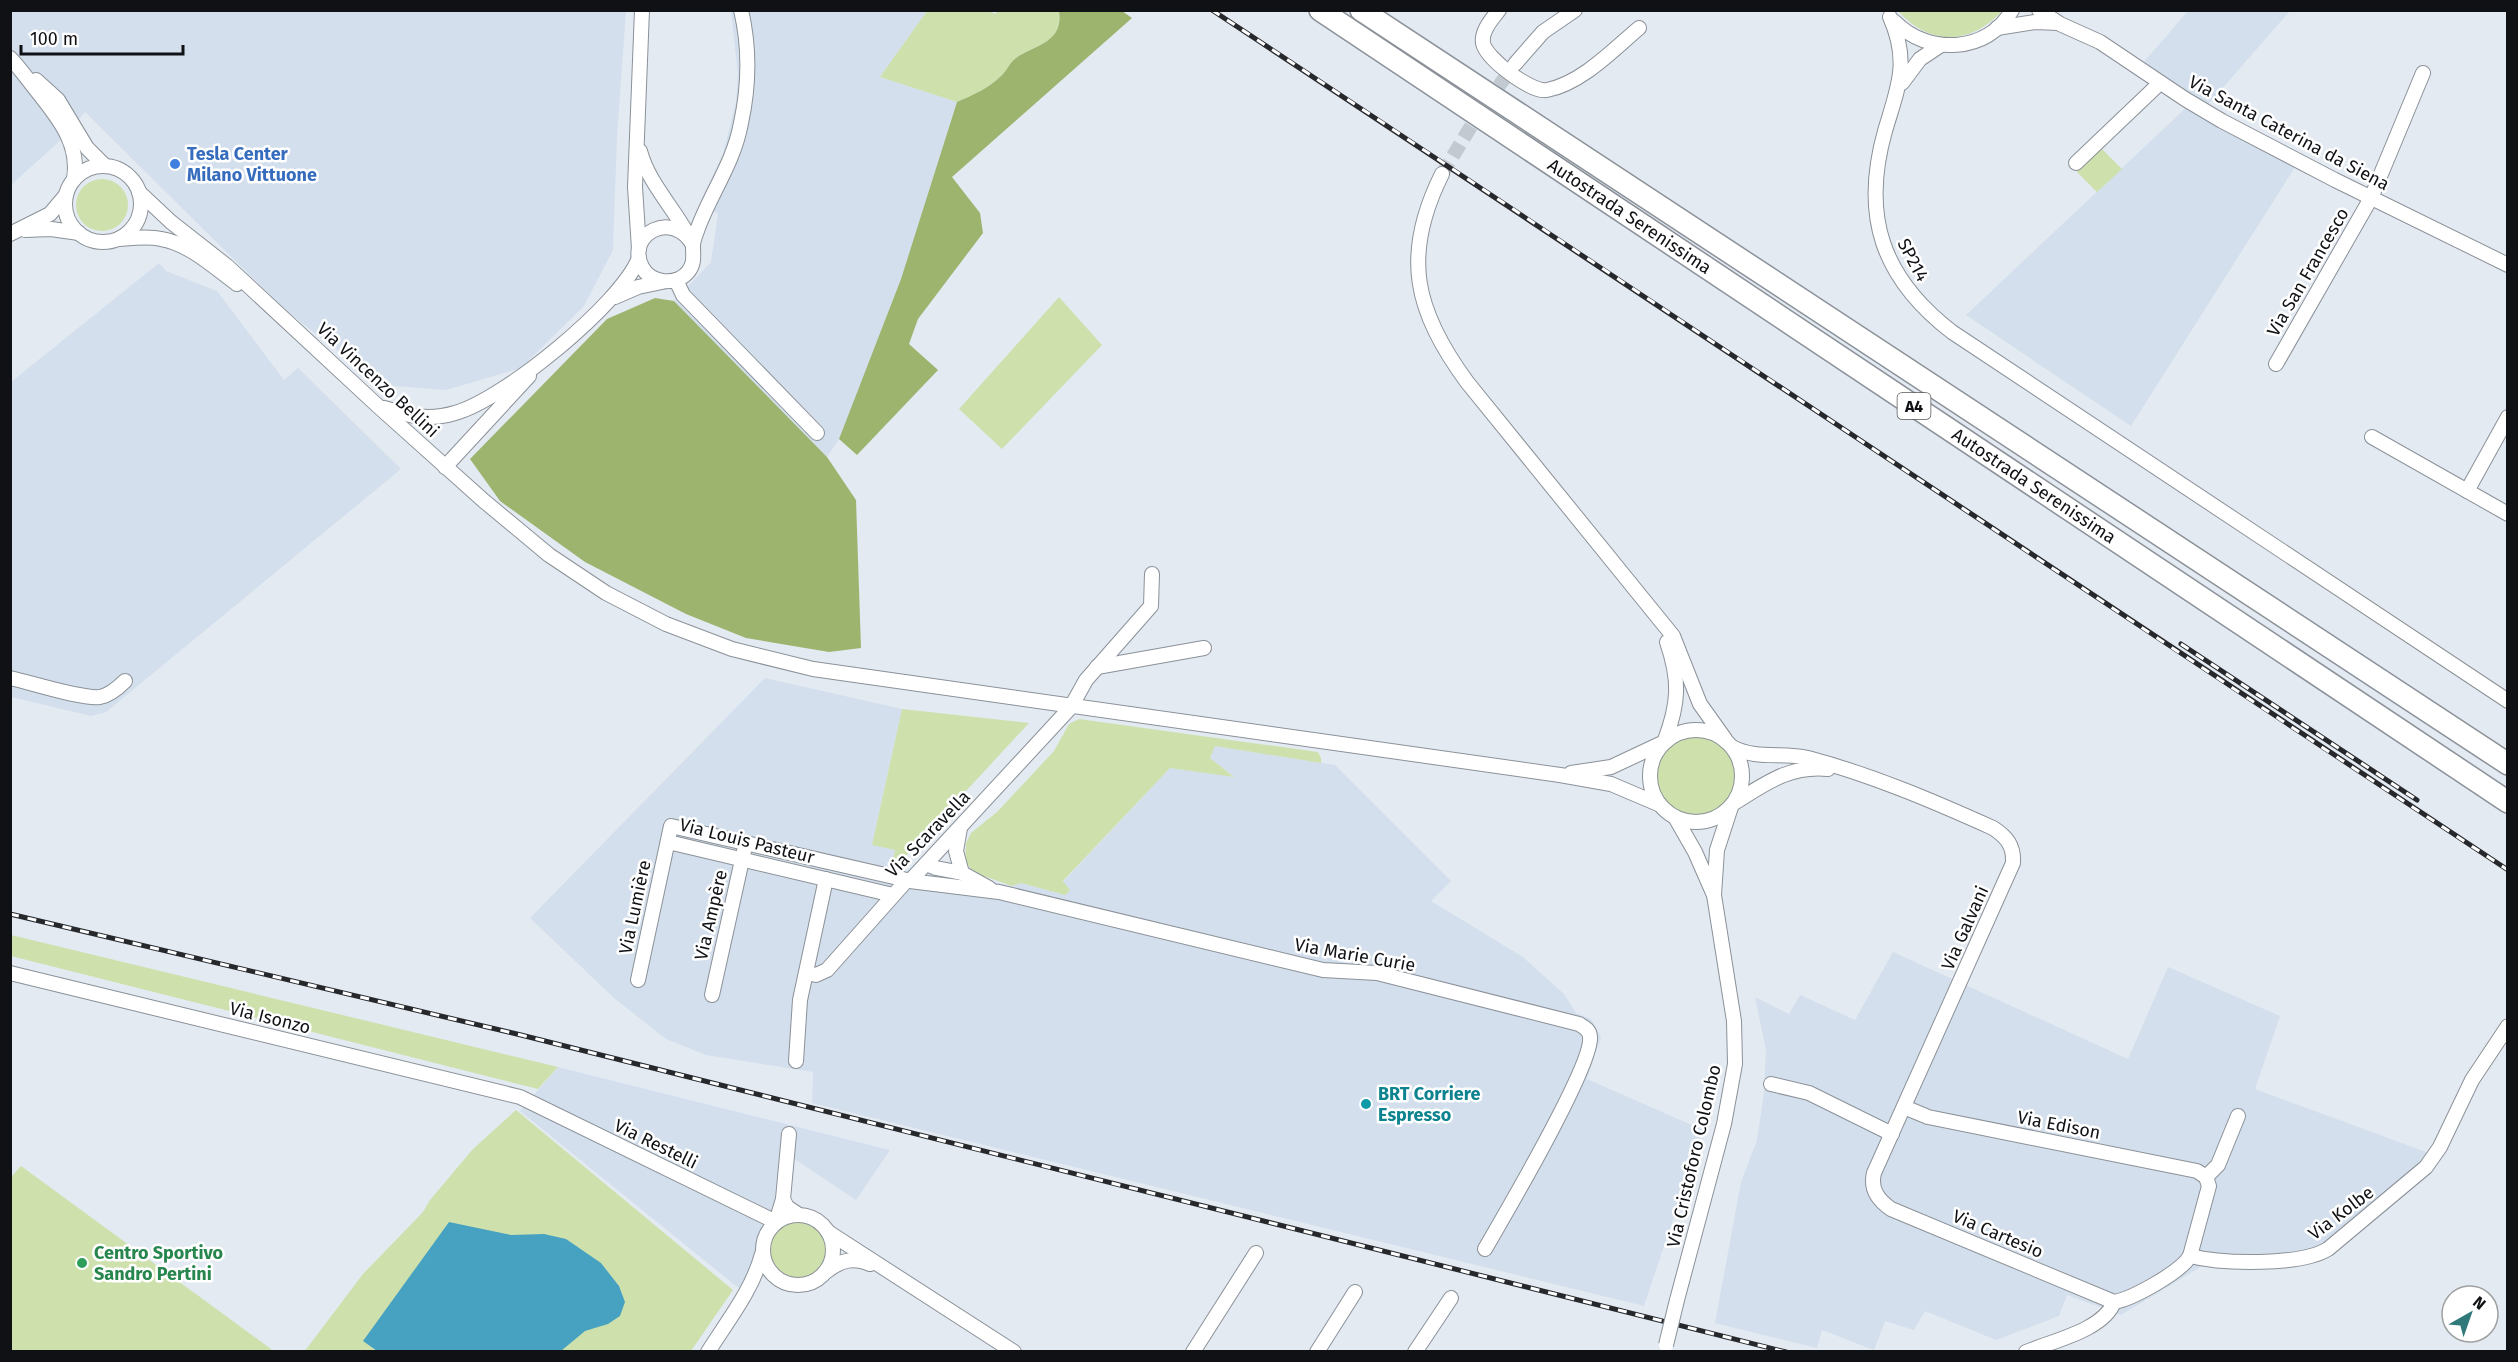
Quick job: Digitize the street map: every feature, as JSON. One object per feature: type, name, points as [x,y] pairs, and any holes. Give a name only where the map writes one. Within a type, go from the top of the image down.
[{"type":"highway","name":"Autostrada Serenissima","points":[[1320,10],[2508,802]]},
{"type":"highway","name":"Autostrada Serenissima","points":[[1361,10],[2508,764]]},
{"type":"street","points":[[642,10],[636,203],[639,254],[648,274],[670,281],[817,433]]},
{"type":"street","points":[[684,234],[702,213],[725,173],[741,125],[747,72],[747,42],[741,10]]},
{"type":"street","points":[[1499,10],[1484,33],[1482,41],[1488,55],[1529,85],[1541,90],[1553,88],[1581,75],[1639,28]]},
{"type":"street","points":[[1515,64],[1543,32],[1575,10]]},
{"type":"street","points":[[1889,14],[1903,30],[1918,40],[1958,46],[1979,40],[1997,28],[2012,10]]},
{"type":"street","name":"Via Santa Caterina da Siena","points":[[2040,10],[2060,24],[2100,42],[2222,121],[2508,265]]},
{"type":"street","name":"SP214","points":[[1889,14],[1897,32],[1902,57],[1898,90],[1885,132],[1875,182],[1879,231],[1887,256],[1913,297],[1930,315],[2035,388],[2508,701]]},
{"type":"street","name":"Via Santa Caterina da Siena","points":[[1997,28],[2036,22],[2060,24]]},
{"type":"street","name":"SP214","points":[[1898,90],[1907,74],[1920,59],[1941,45]]},
{"type":"street","name":"Via Vincenzo Bellini","points":[[14,62],[58,100],[87,148],[105,166],[119,170],[128,176],[138,192],[171,222],[227,266],[445,467],[519,532],[573,571],[636,610],[698,637],[760,657],[813,669],[1560,775]]},
{"type":"street","name":"Via Vincenzo Bellini","points":[[14,62],[66,129],[75,162],[74,180]]},
{"type":"street","name":"Via San Francesco","points":[[2276,364],[2371,198],[2423,73]]},
{"type":"street","points":[[2076,163],[2160,82]]},
{"type":"street","points":[[606,303],[629,290],[670,281],[688,271],[693,263],[674,210],[647,169],[638,136]]},
{"type":"street","points":[[15,232],[50,214],[66,195],[74,180],[89,169],[105,166]]},
{"type":"street","points":[[1442,174],[1424,214],[1417,258],[1422,295],[1431,327],[1467,382],[1673,636],[1700,704],[1729,743],[1739,760],[1742,774],[1740,789],[1732,805],[1719,816],[1705,821],[1689,822],[1675,818],[1658,804],[1611,784],[1560,775]]},
{"type":"street","points":[[117,239],[136,223],[141,207],[138,192]]},
{"type":"street","points":[[66,195],[67,215],[79,233]]},
{"type":"street","points":[[674,210],[686,218],[702,213]]},
{"type":"street","points":[[684,234],[702,213]]},
{"type":"street","points":[[445,467],[543,360],[606,303],[630,276],[642,240],[656,228],[684,234]]},
{"type":"street","name":"Via Vincenzo Bellini","points":[[15,232],[51,229],[79,233],[99,241],[158,238],[168,240],[202,259],[286,320]]},
{"type":"street","points":[[379,407],[416,418],[458,412],[496,393],[543,360]]},
{"type":"street","points":[[2467,491],[2508,417]]},
{"type":"street","points":[[2372,437],[2508,514]]},
{"type":"street","name":"Via Scaravella","points":[[806,973],[816,975],[827,970],[893,895],[960,828],[1071,706],[1086,680],[1151,606],[1152,574]]},
{"type":"street","points":[[1658,804],[1651,789],[1649,773],[1652,758],[1663,742],[1675,711],[1677,696],[1675,672],[1665,626]]},
{"type":"street","points":[[1097,667],[1204,648]]},
{"type":"street","points":[[10,678],[84,696],[101,697],[115,690],[125,681]]},
{"type":"street","points":[[1560,775],[1611,767],[1679,732],[1695,729],[1711,731],[1729,743]]},
{"type":"street","name":"Via Galvani","points":[[1729,743],[1755,755],[1805,757],[1921,796],[1993,828],[2004,835],[2013,848],[2013,863],[1874,1173],[1872,1179],[1875,1191]]},
{"type":"street","name":"Via Galvani","points":[[1732,805],[1771,779],[1792,771],[1820,768],[1848,770]]},
{"type":"street","name":"Via Cristoforo Colombo","points":[[1665,1348],[1724,1124],[1735,1064],[1734,1022],[1714,895],[1717,850],[1732,805]]},
{"type":"street","name":"Via Cristoforo Colombo","points":[[1675,818],[1695,852],[1714,895]]},
{"type":"street","name":"Via Louis Pasteur","points":[[893,895],[668,842],[671,826],[908,881]]},
{"type":"street","points":[[960,828],[956,851],[962,873]]},
{"type":"street","name":"Via Lumière","points":[[639,980],[668,842]]},
{"type":"street","name":"Via Ampère","points":[[712,995],[745,843]]},
{"type":"street","points":[[796,1061],[800,1000],[829,880],[835,864]]},
{"type":"street","points":[[926,864],[962,873],[999,892]]},
{"type":"street","name":"Via Marie Curie","points":[[908,881],[999,892],[1297,965],[1323,970],[1377,973],[1579,1024],[1587,1029],[1590,1036],[1589,1046],[1574,1083],[1515,1197],[1485,1249]]},
{"type":"street","name":"Via Isonzo","points":[[10,974],[520,1097]]},
{"type":"street","name":"Via Kolbe","points":[[2190,1256],[2216,1260],[2293,1260],[2320,1254],[2336,1244],[2426,1167],[2440,1148],[2472,1080],[2508,1026]]},
{"type":"street","points":[[1771,1084],[1809,1093],[1892,1134]]},
{"type":"street","name":"Via Restelli","points":[[520,1097],[776,1222]]},
{"type":"street","name":"Via Edison","points":[[1904,1107],[1928,1117],[2197,1171],[2206,1177]]},
{"type":"street","points":[[2026,1352],[2101,1320],[2110,1313],[2114,1302],[2124,1300],[2178,1269],[2190,1256],[2209,1186],[2206,1177],[2218,1166],[2238,1116]]},
{"type":"street","points":[[776,1222],[783,1199],[789,1134]]},
{"type":"street","name":"Via Cartesio","points":[[1875,1191],[1884,1204],[1891,1209],[2114,1302]]},
{"type":"street","points":[[783,1199],[787,1207],[799,1215],[819,1222],[828,1232],[929,1295],[1014,1352]]},
{"type":"street","points":[[708,1352],[746,1295],[757,1271],[767,1232],[776,1222],[786,1217],[799,1215]]},
{"type":"street","points":[[824,1274],[833,1255],[828,1232]]},
{"type":"street","points":[[762,1252],[767,1269],[783,1283]]},
{"type":"street","points":[[1193,1352],[1256,1253]]},
{"type":"street","points":[[746,1295],[758,1284],[766,1281],[804,1285],[814,1281],[843,1261],[852,1259],[891,1273]]},
{"type":"street","points":[[1317,1352],[1355,1292]]},
{"type":"street","points":[[1415,1352],[1451,1298]]},
{"type":"shaded area","points":[[11,11],[626,11],[617,136],[613,250],[584,306],[521,368],[446,390],[382,385],[284,309],[85,112],[63,138],[11,185]]},
{"type":"shaded area","points":[[731,11],[927,11],[880,77],[957,102],[901,279],[839,439],[827,457],[674,301],[711,262],[718,214],[700,202],[723,154],[736,102],[738,75]]},
{"type":"shaded area","points":[[2188,11],[2290,11],[2205,108],[2143,63]]},
{"type":"shaded area","points":[[2189,105],[2297,164],[2131,426],[1966,315]]},
{"type":"shaded area","points":[[159,263],[166,271],[217,291],[284,380],[298,368],[401,469],[106,712],[91,716],[11,697],[11,382]]},
{"type":"shaded area","points":[[765,678],[902,709],[872,845],[895,850],[890,872],[903,873],[914,866],[1012,886],[1021,883],[1065,895],[1063,882],[1170,768],[1233,776],[1210,758],[1214,746],[1335,765],[1451,881],[1431,901],[1523,957],[1564,994],[1576,1013],[1591,1019],[1601,1037],[1587,1079],[1703,1130],[1644,1306],[812,1103],[813,1072],[706,1055],[666,1039],[614,998],[530,918]]},
{"type":"shaded area","points":[[1893,952],[2128,1059],[2168,967],[2280,1016],[2255,1089],[2429,1153],[2426,1162],[2351,1228],[2308,1255],[2217,1257],[2121,1315],[2067,1295],[2059,1316],[1996,1340],[1925,1311],[1914,1330],[1885,1321],[1874,1350],[1822,1330],[1817,1348],[1715,1323],[1741,1182],[1757,1140],[1764,1092],[1766,1050],[1755,997],[1789,1014],[1800,995],[1855,1020]]},
{"type":"shaded area","points":[[558,1067],[890,1150],[856,1200],[784,1152],[773,1217],[762,1229],[752,1267],[741,1290],[520,1111]]},
{"type":"green space","points":[[927,11],[989,11],[995,14],[998,11],[1059,11],[1059,22],[1057,30],[1046,42],[1016,58],[991,84],[957,102],[880,77]]},
{"type":"green space","points":[[1059,11],[1122,11],[1132,18],[952,177],[980,213],[983,233],[918,319],[909,344],[938,370],[857,455],[839,439],[901,279],[957,102],[991,84],[1016,58],[1052,37],[1057,30]]},
{"type":"green space","points":[[1898,11],[2002,11],[1976,31],[1963,36],[1950,37],[1936,36],[1923,31]]},
{"type":"green space","points":[[2100,147],[2122,169],[2097,192],[2075,170]]},
{"type":"green space","points":[[102,179],[112,181],[120,187],[126,195],[128,205],[126,215],[120,223],[112,229],[102,231],[92,229],[84,223],[78,215],[76,205],[78,195],[84,187],[92,181]]},
{"type":"green space","points":[[1059,297],[1102,345],[1002,449],[959,409]]},
{"type":"green space","points":[[655,298],[674,301],[827,457],[856,500],[861,648],[829,652],[746,638],[686,614],[585,562],[500,501],[470,459],[607,319]]},
{"type":"green space","points":[[902,709],[1029,723],[890,873],[895,850],[872,845]]},
{"type":"green space","points":[[1079,719],[1318,752],[1321,763],[1215,746],[1210,758],[1234,777],[1170,768],[1063,881],[1070,890],[1065,895],[1021,883],[1012,886],[971,869],[965,860],[966,843],[971,833],[997,812],[1054,751],[1069,724]]},
{"type":"green space","points":[[1696,736],[1711,739],[1724,748],[1733,761],[1736,776],[1733,791],[1724,804],[1711,813],[1696,816],[1681,813],[1668,804],[1659,791],[1656,776],[1659,761],[1668,748],[1681,739]]},
{"type":"green space","points":[[10,935],[558,1067],[538,1089],[11,956]]},
{"type":"green space","points":[[516,1110],[733,1290],[691,1351],[304,1352],[363,1274],[423,1212],[430,1200],[473,1149]]},
{"type":"green space","name":"Centro Sportivo Sandro Pertini","points":[[21,1166],[272,1351],[11,1351],[11,1177]]},
{"type":"green space","points":[[793,1222],[803,1222],[818,1230],[824,1239],[826,1250],[824,1261],[818,1270],[803,1278],[793,1278],[782,1273],[775,1266],[770,1255],[770,1245],[775,1234],[782,1227]]},
{"type":"water","points":[[449,1222],[511,1235],[544,1234],[566,1239],[601,1263],[619,1286],[625,1302],[620,1316],[608,1324],[585,1331],[561,1351],[377,1351],[363,1341]]},
{"type":"tunnel","points":[[1442,174],[1479,113],[1515,64]]},
{"type":"railway","points":[[1212,10],[2508,870]]},
{"type":"railway","points":[[2181,644],[2417,800]]},
{"type":"railway","points":[[10,914],[521,1035],[1786,1352]]},
{"type":"place","name":"Tesla Center Milano Vittuone","points":[[175,164]]},
{"type":"place","name":"BRT Corriere Espresso","points":[[1366,1104]]},
{"type":"place","name":"Centro Sportivo Sandro Pertini","points":[[82,1263]]}]
